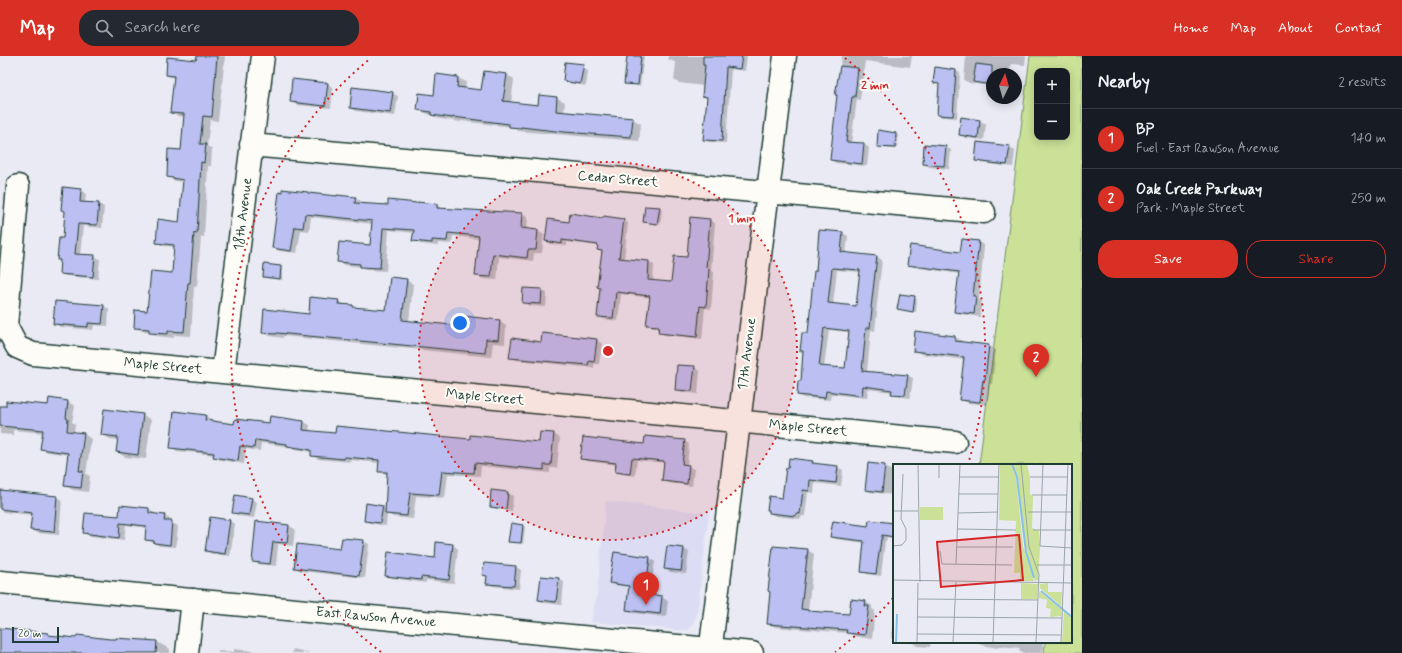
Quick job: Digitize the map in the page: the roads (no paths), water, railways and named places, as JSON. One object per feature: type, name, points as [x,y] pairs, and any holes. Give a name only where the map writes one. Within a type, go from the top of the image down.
[{"type":"street","name":"18th Avenue","points":[[223,372],[263,56]]},
{"type":"street","name":"17th Avenue","points":[[710,651],[785,56]]},
{"type":"street","name":"Cedar Street","points":[[251,145],[984,212]]},
{"type":"street","name":"Maple Street","points":[[18,186],[6,326],[17,347],[33,354],[955,442]]},
{"type":"street","name":"East Rawson Avenue","points":[[0,582],[710,651],[752,653]]},
{"type":"street","points":[[187,653],[194,600]]},
{"type":"place","name":"Oak Creek Parkway","points":[[1036,377]]},
{"type":"place","name":"BP","points":[[646,605]]}]
